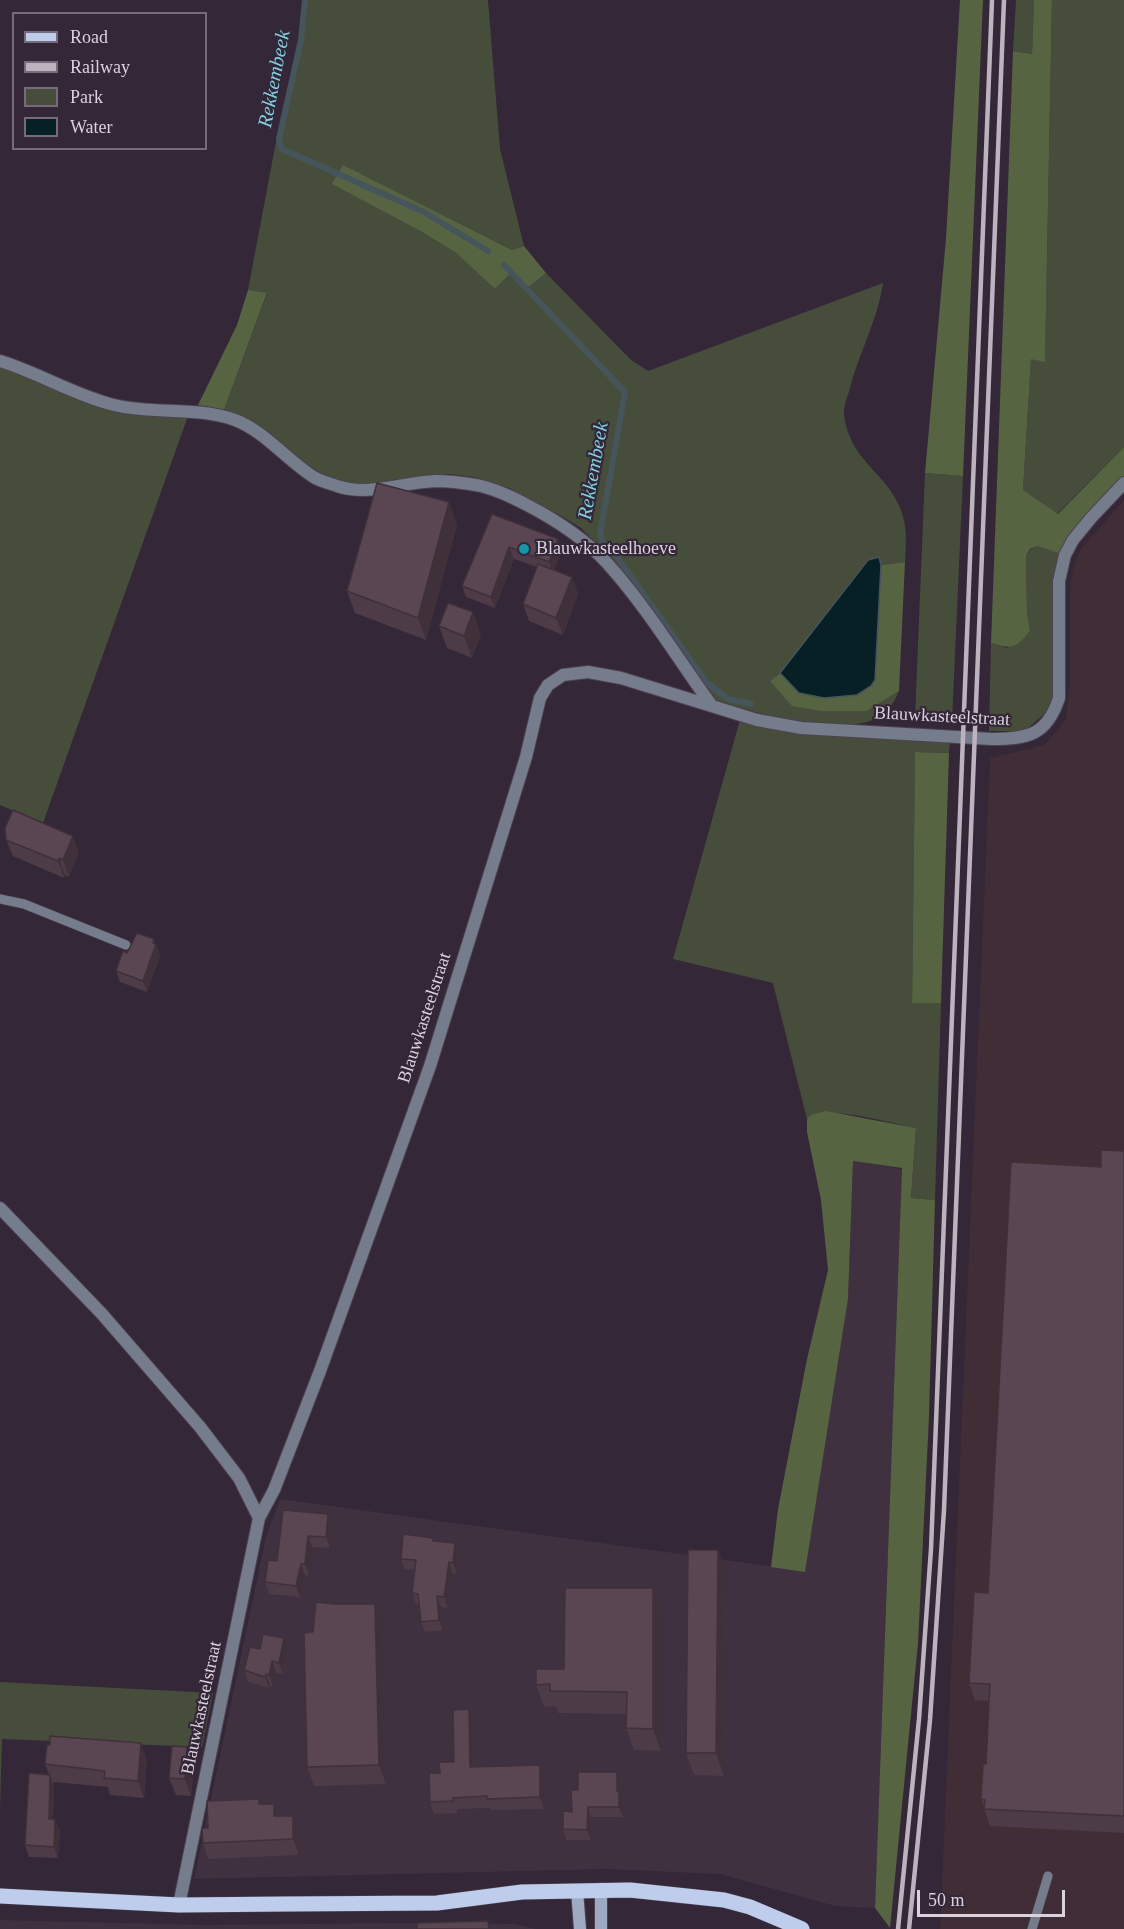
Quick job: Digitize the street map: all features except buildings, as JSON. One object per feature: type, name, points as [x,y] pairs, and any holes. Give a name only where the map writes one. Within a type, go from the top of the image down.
[{"type":"main road","points":[[0,1896],[179,1905],[437,1903],[494,1894],[601,1889],[724,1900],[750,1907],[802,1929]]},
{"type":"main road","points":[[601,1889],[602,1929]]},
{"type":"main road","points":[[577,1890],[580,1929]]},
{"type":"street","points":[[0,361],[86,397],[117,406],[194,411],[238,421],[252,429],[314,478],[340,487],[356,490],[436,481],[479,485],[514,498],[543,513],[579,538],[606,562],[712,706]]},
{"type":"street","name":"Blauwkasteelstraat","points":[[179,1905],[258,1518],[274,1490],[316,1382],[430,1066],[523,768],[540,698],[548,685],[563,675],[588,672],[621,678],[757,720],[801,728],[992,739],[1019,739],[1030,736],[1039,730],[1054,712],[1059,698],[1059,581],[1065,555],[1073,540],[1091,518],[1124,483]]},
{"type":"street","points":[[0,1208],[102,1314],[200,1427],[239,1478],[258,1518]]},
{"type":"lane","points":[[0,899],[24,904],[126,945]]},
{"type":"lane","points":[[1032,1929],[1048,1876]]},
{"type":"shaded area","points":[[1124,500],[1124,1929],[940,1929],[990,758],[1045,745],[1066,719],[1070,687],[1070,590],[1073,568],[1081,549]]},
{"type":"shaded area","points":[[853,1161],[902,1169],[875,1908],[835,1906],[720,1874],[606,1869],[194,1879],[266,1537],[280,1499],[805,1571],[848,1299]]},
{"type":"shaded area","points":[[0,1920],[202,1925],[514,1924],[537,1929],[0,1929]]},
{"type":"green space","points":[[306,0],[488,0],[500,149],[524,246],[512,250],[344,166],[333,184],[456,253],[495,289],[512,272],[529,287],[546,273],[630,359],[648,371],[883,283],[877,310],[846,401],[844,415],[853,444],[894,495],[903,515],[906,541],[905,562],[881,565],[879,557],[867,560],[780,673],[770,681],[867,711],[899,691],[884,714],[861,723],[827,725],[790,720],[721,703],[708,694],[613,560],[581,528],[563,517],[509,488],[473,477],[449,474],[359,485],[334,481],[306,464],[266,432],[224,410],[267,294],[248,290],[278,131],[305,17]]},
{"type":"green space","points":[[960,0],[983,0],[963,476],[925,473],[946,238]]},
{"type":"green space","points":[[1016,0],[1034,0],[1032,54],[1013,51]]},
{"type":"green space","points":[[1034,0],[1052,0],[1045,362],[1031,359],[1023,490],[1058,514],[1124,447],[1124,478],[1061,554],[1037,546],[1030,549],[1026,556],[1027,611],[1030,631],[1021,641],[1009,647],[991,643],[1013,51],[1032,54]]},
{"type":"green space","points":[[1052,0],[1124,0],[1124,447],[1057,514],[1023,490],[1031,358],[1045,361]]},
{"type":"green space","points":[[343,165],[512,250],[524,246],[546,273],[529,287],[512,272],[495,289],[456,253],[422,232],[332,184]]},
{"type":"green space","points":[[248,290],[267,293],[224,410],[198,405],[237,325]]},
{"type":"green space","points":[[0,366],[58,390],[188,416],[43,823],[0,805]]},
{"type":"green space","points":[[925,473],[963,476],[952,721],[915,718]]},
{"type":"green space","points":[[1037,546],[1061,554],[1055,693],[1050,709],[1028,728],[1019,731],[989,731],[991,643],[1007,648],[1030,631],[1027,611],[1026,556],[1031,549]]},
{"type":"green space","points":[[905,562],[899,691],[867,711],[821,711],[792,706],[770,681],[780,673],[799,692],[871,686],[875,680],[881,565]]},
{"type":"green space","points":[[740,720],[950,742],[949,753],[915,752],[912,1003],[941,1003],[935,1200],[911,1198],[916,1128],[842,1114],[827,1113],[807,1119],[773,983],[673,959]]},
{"type":"green space","points":[[915,752],[949,753],[941,1003],[912,1003]]},
{"type":"green space","points":[[826,1111],[916,1128],[911,1198],[935,1200],[929,1416],[918,1643],[890,1928],[875,1908],[902,1168],[853,1161],[848,1299],[805,1572],[771,1567],[778,1509],[807,1359],[828,1270],[821,1200],[807,1132],[807,1119],[811,1115]]},
{"type":"green space","points":[[0,1682],[213,1693],[202,1747],[2,1739],[0,1809]]},
{"type":"water","points":[[879,557],[881,565],[875,680],[871,686],[857,695],[824,698],[799,693],[780,673],[868,560]]},
{"type":"waterway","name":"Rekkembeek","points":[[305,0],[301,40],[279,139],[282,149],[424,212],[488,251]]},
{"type":"waterway","name":"Rekkembeek","points":[[504,265],[625,392],[600,534],[603,543],[612,550],[707,683],[728,699],[751,704]]},
{"type":"railway","points":[[898,1929],[919,1719],[931,1549],[992,0]]},
{"type":"railway","points":[[909,1929],[930,1720],[944,1510],[1004,0]]},
{"type":"place","name":"Blauwkasteelhoeve","points":[[524,549]]}]
